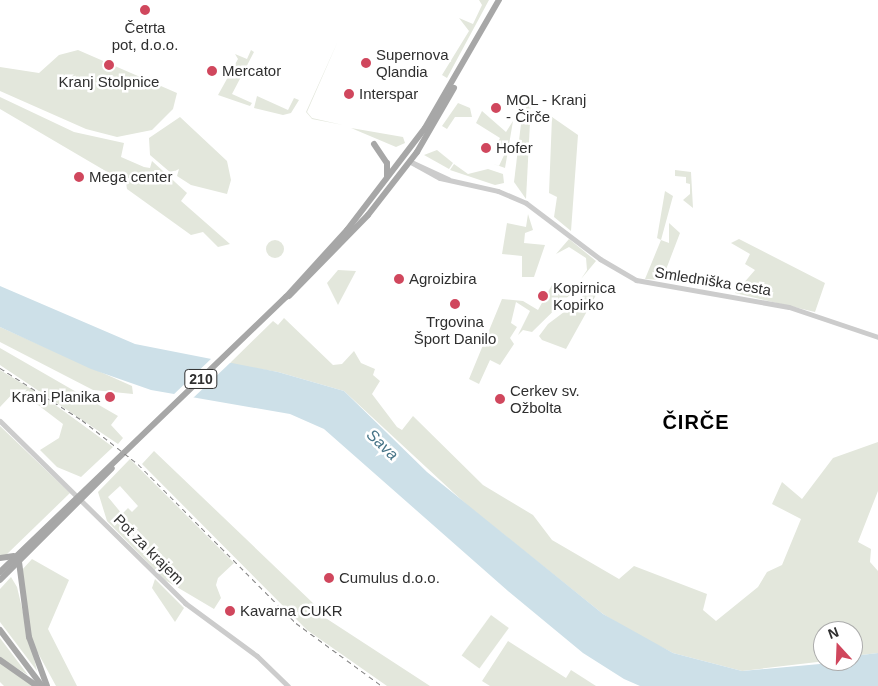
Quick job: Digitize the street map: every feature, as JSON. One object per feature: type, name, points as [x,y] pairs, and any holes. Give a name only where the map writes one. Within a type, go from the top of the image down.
[{"type":"main road","name":"210","points":[[1,573],[286,297],[334,254],[409,161],[434,126],[499,0]]},
{"type":"main road","name":"210","points":[[286,297],[386,180],[448,91],[474,48]]},
{"type":"main road","points":[[374,144],[387,163],[386,180]]},
{"type":"main road","points":[[0,558],[18,557],[19,588],[36,661],[47,686]]},
{"type":"main road","points":[[1,573],[19,588]]},
{"type":"main road","points":[[0,630],[42,686]]},
{"type":"main road","points":[[0,660],[37,686]]},
{"type":"street","name":"Smledniška cesta","points":[[409,161],[448,179],[498,191],[526,203],[600,259],[636,280],[781,305],[878,337]]},
{"type":"street","name":"Pot za krajem","points":[[0,421],[67,485],[185,604],[257,656],[288,686]]},
{"type":"shaded area","points":[[479,0],[489,0],[447,78],[442,75],[469,31],[459,18],[473,24],[482,5]]},
{"type":"shaded area","points":[[338,41],[307,112],[312,118],[343,125],[312,119],[306,112]]},
{"type":"shaded area","points":[[78,50],[177,93],[173,109],[152,130],[117,137],[86,129],[0,91],[0,67],[39,73],[59,55]]},
{"type":"shaded area","points":[[251,50],[254,52],[232,94],[252,103],[250,106],[218,95],[238,59],[235,54],[247,59]]},
{"type":"shaded area","points":[[257,96],[288,110],[294,98],[299,100],[291,113],[283,115],[254,108]]},
{"type":"shaded area","points":[[0,97],[74,132],[124,143],[121,157],[150,168],[152,161],[187,193],[181,201],[230,244],[218,247],[203,232],[191,235],[127,189],[126,183],[0,109]]},
{"type":"shaded area","points":[[524,99],[531,103],[526,199],[514,182]]},
{"type":"shaded area","points":[[458,103],[470,108],[472,117],[455,117],[447,129],[442,126]]},
{"type":"shaded area","points":[[482,111],[506,132],[513,121],[505,168],[499,166],[506,151],[497,144],[500,138],[476,123]]},
{"type":"shaded area","points":[[180,117],[227,161],[231,180],[227,194],[191,185],[177,176],[179,169],[171,173],[150,155],[149,138]]},
{"type":"shaded area","points":[[552,117],[578,135],[571,231],[554,217],[557,197],[549,193]]},
{"type":"shaded area","points":[[351,128],[403,137],[405,143],[396,147]]},
{"type":"shaded area","points":[[437,150],[453,163],[449,169],[424,155]]},
{"type":"shaded area","points":[[454,164],[468,174],[488,169],[503,174],[504,183],[495,185],[450,170]]},
{"type":"shaded area","points":[[675,170],[691,172],[693,208],[683,200],[690,194],[690,184],[686,183],[686,177],[675,176]]},
{"type":"shaded area","points":[[665,191],[673,196],[661,240],[657,238]]},
{"type":"shaded area","points":[[528,214],[533,230],[525,233],[524,243],[545,245],[534,277],[522,277],[522,256],[502,254],[507,223],[526,227]]},
{"type":"shaded area","points":[[669,223],[680,233],[662,280],[645,279],[661,240],[669,243]]},
{"type":"shaded area","points":[[569,239],[596,261],[581,279],[587,270],[586,258],[569,247],[556,254]]},
{"type":"shaded area","points":[[739,239],[825,283],[815,312],[735,293],[755,270],[745,264],[750,254],[731,243]]},
{"type":"shaded area","points":[[275,240],[281,243],[284,249],[281,255],[275,258],[269,255],[266,249],[269,243]]},
{"type":"shaded area","points":[[338,270],[356,271],[338,305],[327,283]]},
{"type":"shaded area","points":[[553,283],[580,285],[532,332],[523,330],[518,335],[530,311],[516,302],[511,323],[517,327],[510,338],[514,344],[500,365],[490,360],[479,384],[469,379],[502,299],[523,301],[538,310]]},
{"type":"shaded area","points":[[590,285],[601,286],[566,349],[542,340],[539,336],[548,324],[580,300]]},
{"type":"shaded area","points":[[284,318],[333,365],[342,364],[354,351],[361,363],[375,369],[373,375],[380,381],[372,394],[397,427],[402,430],[413,416],[483,485],[533,515],[552,540],[619,579],[634,566],[707,594],[703,610],[716,621],[758,587],[767,572],[782,565],[801,519],[772,504],[782,482],[802,499],[833,458],[878,442],[878,491],[858,542],[871,549],[870,562],[878,571],[878,653],[863,655],[863,621],[813,621],[813,663],[742,671],[673,653],[634,633],[603,614],[468,506],[344,391],[278,372],[229,364],[273,321],[278,325]]},
{"type":"shaded area","points":[[0,327],[132,386],[133,394],[93,390],[0,342]]},
{"type":"shaded area","points":[[0,348],[118,416],[111,425],[123,438],[118,444],[0,365]]},
{"type":"shaded area","points":[[0,370],[43,396],[113,447],[81,477],[57,467],[40,450],[59,438],[63,424],[17,389],[0,407]]},
{"type":"shaded area","points":[[0,426],[70,493],[6,555],[0,555]]},
{"type":"shaded area","points":[[154,451],[315,605],[321,615],[430,686],[387,686],[307,630],[142,464]]},
{"type":"shaded area","points":[[130,459],[234,563],[218,578],[216,585],[221,598],[214,609],[165,580],[107,521],[98,492]],"holes":[[[120,486],[138,506],[132,512],[128,508],[122,514],[108,497]]]},
{"type":"shaded area","points":[[32,559],[69,580],[48,629],[77,686],[56,686],[32,642],[21,571]]},
{"type":"shaded area","points":[[11,577],[17,587],[37,671],[0,622],[0,589]]},
{"type":"shaded area","points":[[155,579],[184,608],[175,622],[152,588]]},
{"type":"shaded area","points":[[491,615],[509,628],[479,668],[462,655]]},
{"type":"shaded area","points":[[0,638],[28,675],[0,658]]},
{"type":"shaded area","points":[[508,641],[566,678],[571,670],[596,686],[490,686],[482,681]]},
{"type":"shaded area","points":[[0,661],[35,686],[4,686],[0,682]]},
{"type":"water","name":"Sava","points":[[0,286],[135,344],[278,372],[344,391],[427,472],[603,614],[673,653],[742,671],[813,665],[813,671],[863,671],[863,655],[878,653],[878,686],[640,686],[624,679],[583,653],[508,591],[324,429],[290,414],[151,390],[91,369],[0,327]]},
{"type":"pier","points":[[212,358],[231,362],[192,399],[172,396]]},
{"type":"railway","points":[[0,368],[82,420],[138,464],[296,623],[382,686]]},
{"type":"place","name":"Četrta pot, d.o.o.","points":[[145,10]]},
{"type":"place","name":"Supernova Qlandia","points":[[366,63]]},
{"type":"place","name":"Kranj Stolpnice","points":[[109,65]]},
{"type":"place","name":"Mercator","points":[[212,71]]},
{"type":"place","name":"Interspar","points":[[349,94]]},
{"type":"place","name":"MOL - Kranj - Čirče","points":[[496,108]]},
{"type":"place","name":"Hofer","points":[[486,148]]},
{"type":"place","name":"Mega center","points":[[79,177]]},
{"type":"place","name":"Agroizbira","points":[[399,279]]},
{"type":"place","name":"Kopirnica Kopirko","points":[[543,296]]},
{"type":"place","name":"Trgovina Šport Danilo","points":[[455,304]]},
{"type":"place","name":"Kranj Planika","points":[[110,397]]},
{"type":"place","name":"Cerkev sv. Ožbolta","points":[[500,399]]},
{"type":"place","name":"Cumulus d.o.o.","points":[[329,578]]},
{"type":"place","name":"Kavarna CUKR","points":[[230,611]]},
{"type":"district","name":"ČIRČE","points":[[696,422]]}]
